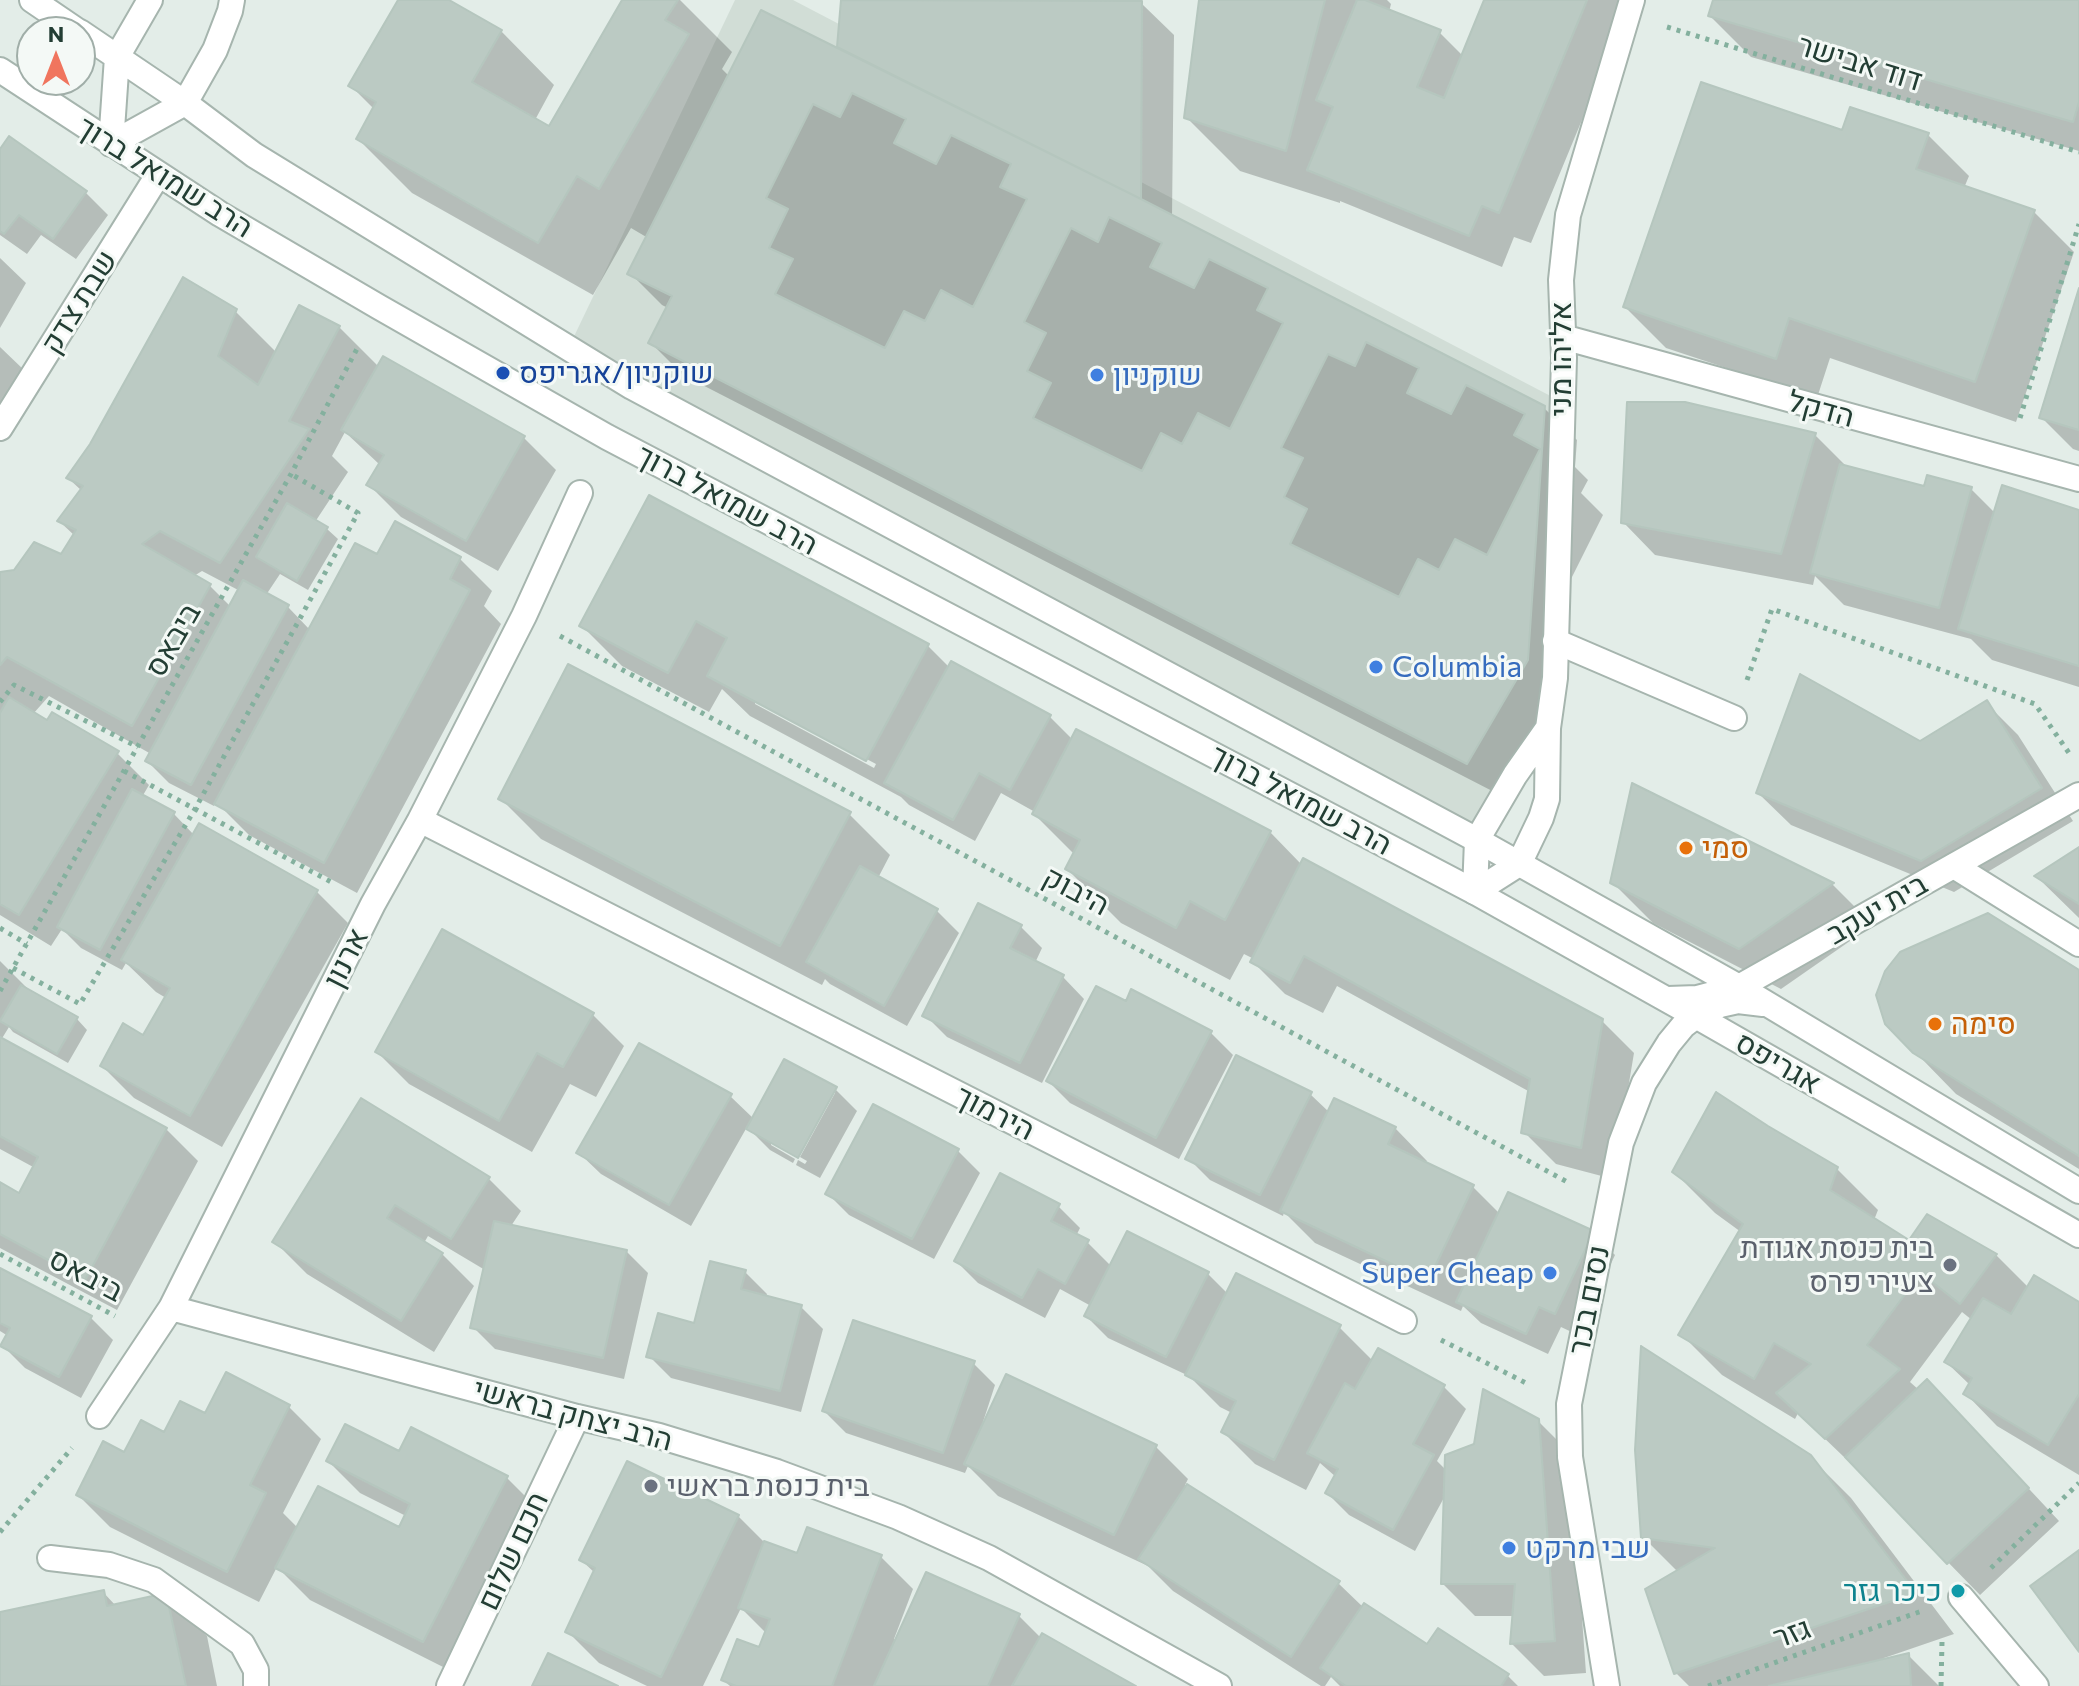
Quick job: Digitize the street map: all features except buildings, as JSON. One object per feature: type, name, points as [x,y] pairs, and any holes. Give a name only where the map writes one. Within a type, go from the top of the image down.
[{"type":"street","name":"הרב שמואל ברוך","points":[[32,0],[56,16]]},
{"type":"street","points":[[111,144],[117,57],[150,0]]},
{"type":"street","points":[[111,144],[185,103],[215,50],[232,0]]},
{"type":"street","name":"אליהו מני","points":[[1519,864],[1547,799],[1548,728],[1555,678],[1563,337],[1561,280],[1568,215],[1630,8]]},
{"type":"street","name":"הרב שמואל ברוך","points":[[96,43],[185,103],[254,155],[632,387],[1519,864]]},
{"type":"street","name":"הרב שמואל ברוך","points":[[0,70],[158,175],[379,307],[607,437],[1475,892]]},
{"type":"street","name":"שבת צדק","points":[[0,428],[158,175]]},
{"type":"street","name":"הדקל","points":[[1563,337],[2079,479]]},
{"type":"street","name":"ארנון","points":[[99,1416],[171,1308],[373,904],[420,820],[524,616],[580,493]]},
{"type":"street","points":[[1555,641],[1734,718]]},
{"type":"street","name":"אליהו מני","points":[[1475,892],[1477,840],[1515,775],[1548,728]]},
{"type":"street","name":"בית יעקב","points":[[1668,999],[1697,998],[1739,987],[2079,795]]},
{"type":"street","name":"הירמוך","points":[[420,820],[1404,1321]]},
{"type":"street","points":[[1475,892],[1519,864]]},
{"type":"street","name":"אגריפס","points":[[1519,864],[1773,1006],[2079,1191]]},
{"type":"street","points":[[1954,866],[2079,944]]},
{"type":"street","name":"אגריפס","points":[[1475,892],[2079,1235]]},
{"type":"street","name":"נסים בכר","points":[[1607,1686],[1570,1457],[1569,1404],[1621,1143],[1644,1083],[1683,1026],[1720,1005],[1738,1001],[1773,1006]]},
{"type":"street","name":"הרב יצחק בראשי","points":[[171,1308],[577,1417],[659,1436],[762,1468],[898,1517],[989,1558],[1204,1682]]},
{"type":"street","name":"חכם שלום","points":[[449,1686],[577,1417]]},
{"type":"street","points":[[50,1558],[109,1565],[154,1580],[242,1644],[256,1670],[256,1686]]},
{"type":"street","points":[[1961,1597],[2036,1686]]},
{"type":"path","name":"דוד אבישר","points":[[1630,8],[2079,152]]},
{"type":"path","points":[[2025,403],[2079,224]]},
{"type":"path","name":"ביבאס","points":[[0,991],[291,474],[379,307]]},
{"type":"path","points":[[13,968],[80,1004],[195,809],[358,513],[291,474]]},
{"type":"path","points":[[1734,718],[1772,609],[2035,704],[2070,754]]},
{"type":"path","name":"היבוק","points":[[524,616],[1607,1204]]},
{"type":"path","points":[[0,702],[14,685],[138,747]]},
{"type":"path","points":[[124,771],[373,904]]},
{"type":"path","points":[[0,928],[27,944]]},
{"type":"path","name":"ביבאס","points":[[0,1254],[152,1335]]},
{"type":"path","points":[[1404,1321],[1569,1404]]},
{"type":"path","points":[[0,1532],[99,1416]]},
{"type":"path","name":"גזר","points":[[1708,1686],[1961,1597],[2079,1483]]},
{"type":"shaded area","name":"שוקניון","points":[[735,0],[793,0],[1562,402],[1548,728],[1477,840],[568,349]]},
{"type":"place","name":"שוקניון/אגריפס","points":[[503,373]]},
{"type":"place","name":"שוקניון","points":[[1097,375]]},
{"type":"place","name":"Columbia","points":[[1376,667]]},
{"type":"place","name":"סמי","points":[[1686,848]]},
{"type":"place","name":"סימה","points":[[1935,1024]]},
{"type":"place","name":"בית כנסת אגודת צעירי פרס","points":[[1950,1265]]},
{"type":"place","name":"Super Cheap","points":[[1550,1273]]},
{"type":"place","name":"בית כנסת בראשי","points":[[651,1486]]},
{"type":"place","name":"שבי מרקט","points":[[1509,1548]]},
{"type":"place","name":"כיכר גזר","points":[[1958,1591]]}]
